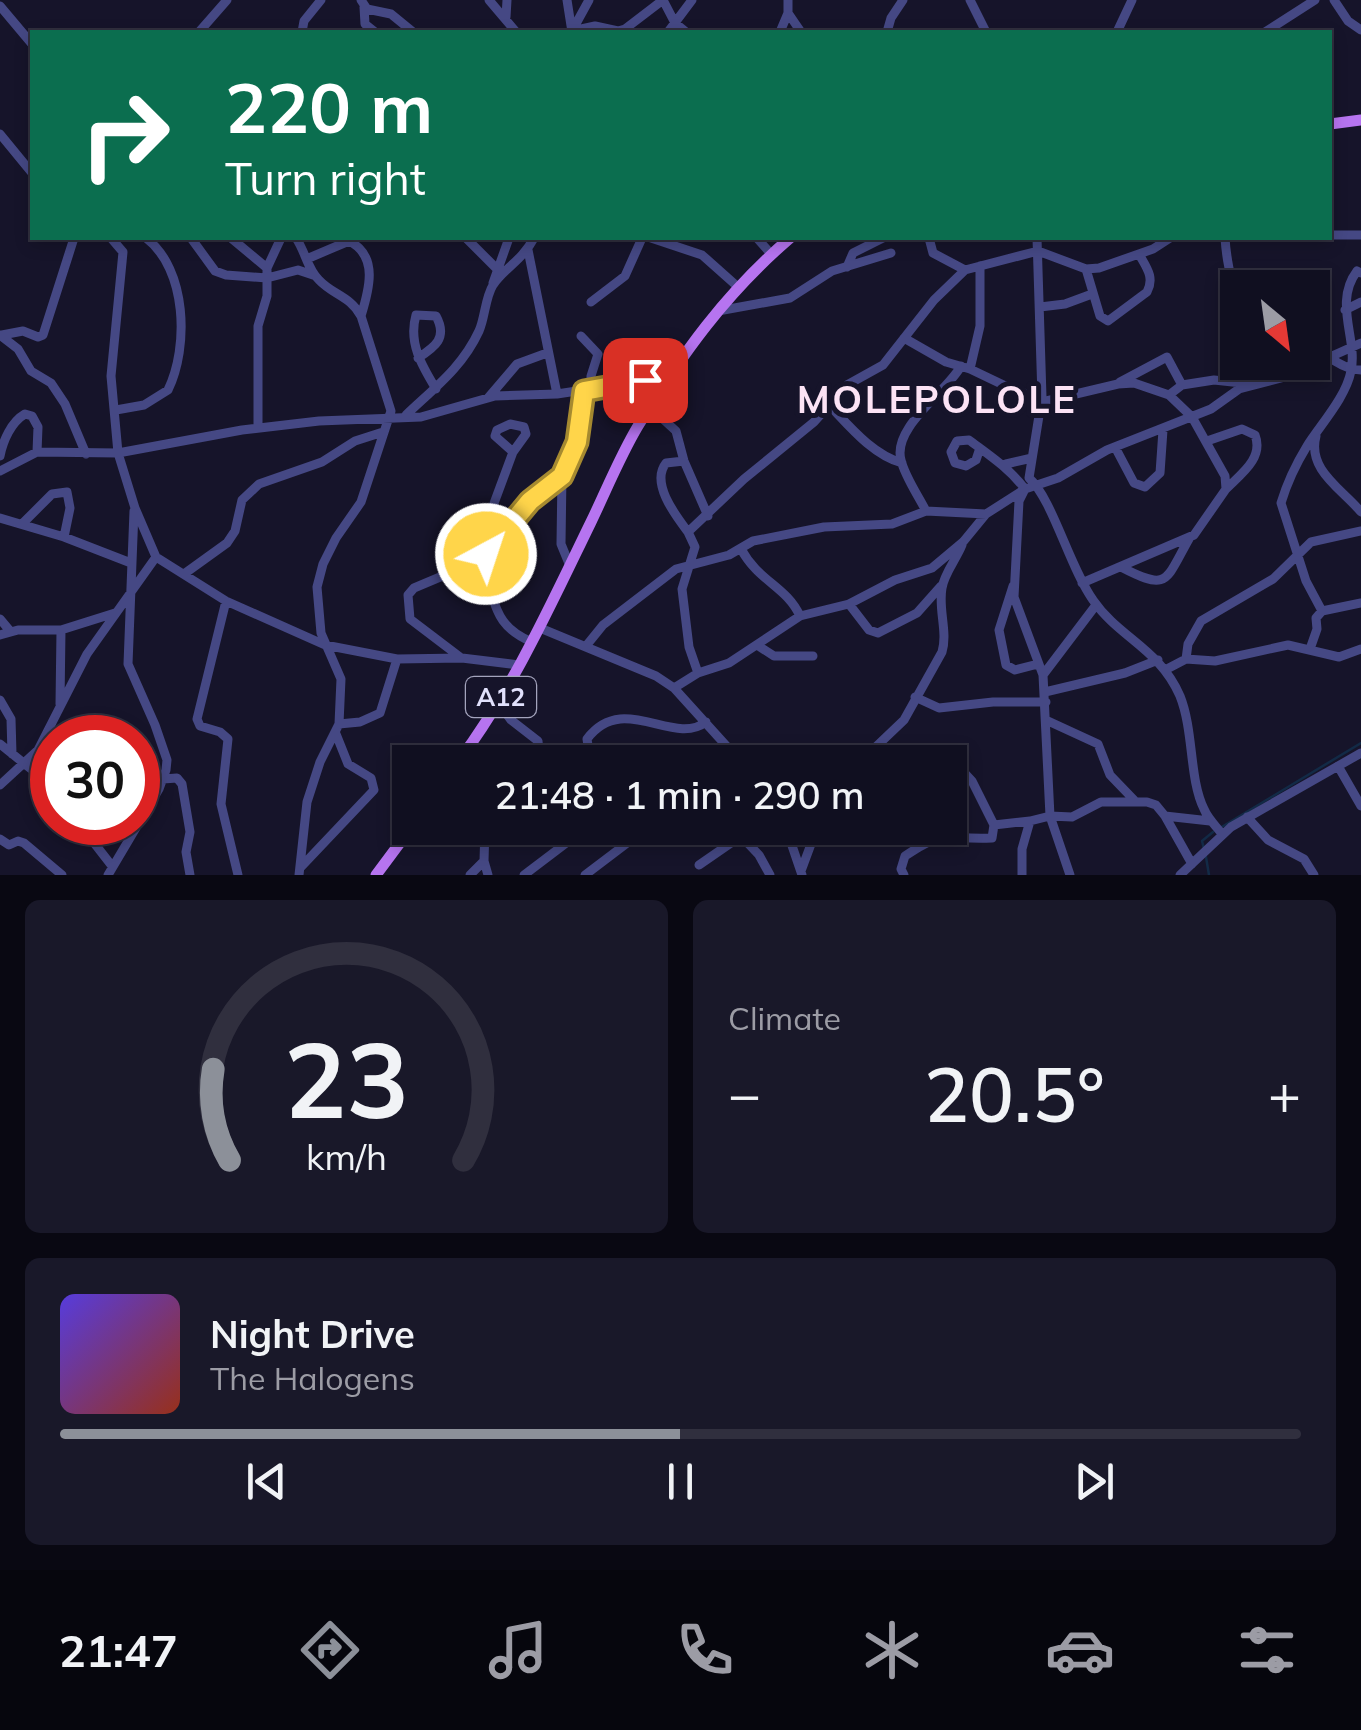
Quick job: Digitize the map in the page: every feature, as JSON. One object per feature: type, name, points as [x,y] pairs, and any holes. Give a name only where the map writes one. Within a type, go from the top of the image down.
[{"type":"main road","points":[[1332,124],[1361,120]]},
{"type":"main road","name":"A12","points":[[473,745],[540,628],[639,425],[668,377],[715,312],[788,240]]},
{"type":"main road","points":[[376,875],[398,845]]},
{"type":"street","points":[[201,30],[227,0]]},
{"type":"street","points":[[302,30],[304,20],[321,0]]},
{"type":"street","points":[[489,0],[515,30]]},
{"type":"street","points":[[506,17],[507,0]]},
{"type":"street","points":[[567,0],[572,30]]},
{"type":"street","points":[[573,30],[589,0]]},
{"type":"street","points":[[622,30],[663,0],[672,28]]},
{"type":"street","points":[[672,28],[692,0]]},
{"type":"street","points":[[781,30],[788,0]]},
{"type":"street","points":[[887,30],[902,0]]},
{"type":"street","points":[[970,0],[985,30]]},
{"type":"street","points":[[1119,30],[1132,0]]},
{"type":"street","points":[[1268,30],[1315,0]]},
{"type":"street","points":[[1334,0],[1348,21],[1361,30]]},
{"type":"street","points":[[372,30],[364,24],[363,4],[391,14],[411,30]]},
{"type":"street","points":[[0,6],[30,42]]},
{"type":"street","points":[[788,12],[801,30]]},
{"type":"street","points":[[580,30],[595,26],[613,30]]},
{"type":"street","points":[[0,134],[30,171]]},
{"type":"street","points":[[1332,235],[1361,235]]},
{"type":"street","points":[[0,335],[22,331],[38,338],[43,335],[73,240]]},
{"type":"street","points":[[112,240],[123,252],[111,376],[118,453],[156,557],[226,601],[325,645],[397,658],[462,658],[519,665]]},
{"type":"street","points":[[116,410],[144,405],[168,390],[182,339],[167,260],[148,240]]},
{"type":"street","points":[[193,240],[217,272],[289,271],[314,275]]},
{"type":"street","points":[[233,240],[267,273]]},
{"type":"street","points":[[258,428],[258,326],[267,296],[267,273],[280,240]]},
{"type":"street","points":[[297,240],[322,285],[348,298],[362,316],[390,401],[378,458],[362,502],[336,538],[317,586],[318,621],[341,679],[338,729],[348,764],[371,778],[374,790],[300,871]]},
{"type":"street","points":[[468,240],[498,270]]},
{"type":"street","points":[[406,415],[449,376],[478,334],[508,240]]},
{"type":"street","points":[[492,286],[533,240]]},
{"type":"street","points":[[591,302],[625,276],[641,240]]},
{"type":"street","points":[[657,240],[702,256],[738,287]]},
{"type":"street","points":[[759,240],[770,254]]},
{"type":"street","points":[[847,267],[854,253],[880,240]]},
{"type":"street","points":[[930,240],[933,253],[965,270]]},
{"type":"street","points":[[1037,240],[1042,399],[1029,478],[1038,486],[1096,605],[1165,670],[1186,713],[1201,802],[1222,834]]},
{"type":"street","points":[[688,532],[830,406],[847,385],[883,364],[934,300],[965,270],[1038,251],[1086,269],[1115,264],[1166,240]]},
{"type":"street","points":[[1225,240],[1232,270]]},
{"type":"street","points":[[309,258],[349,241],[356,244],[370,272],[370,289],[362,316]]},
{"type":"street","points":[[528,250],[556,394]]},
{"type":"street","points":[[715,312],[790,298],[824,275],[890,253]]},
{"type":"street","points":[[1086,269],[1102,319],[1108,322],[1147,292],[1152,281],[1140,254]]},
{"type":"street","points":[[926,511],[900,451],[910,424],[965,368],[980,326],[980,266]]},
{"type":"street","points":[[1322,612],[1306,581],[1281,504],[1299,460],[1356,370],[1345,310],[1352,278],[1357,271],[1361,273]]},
{"type":"street","points":[[1040,307],[1065,304],[1092,294]]},
{"type":"street","points":[[1345,310],[1361,302]]},
{"type":"street","points":[[418,358],[439,342],[441,326],[436,316],[416,315],[413,326],[418,358],[436,390]]},
{"type":"street","points":[[0,335],[18,349],[32,371],[51,382],[86,454]]},
{"type":"street","points":[[570,566],[560,544],[562,476],[577,442],[598,354],[581,336]]},
{"type":"street","points":[[904,338],[1018,392],[1042,399],[1118,384],[1134,384],[1168,395],[1192,417],[1207,441],[1223,468],[1226,489]]},
{"type":"street","points":[[1330,357],[1361,344]]},
{"type":"street","points":[[488,398],[517,364],[547,353]]},
{"type":"street","points":[[1118,384],[1163,357],[1172,362],[1182,385]]},
{"type":"street","points":[[1330,359],[1356,370]]},
{"type":"street","points":[[0,471],[37,452],[118,453],[258,428],[421,416],[488,398],[556,394],[668,377]]},
{"type":"street","points":[[1168,395],[1182,385],[1225,380],[1254,384]]},
{"type":"street","points":[[674,688],[698,672],[729,663],[800,616],[850,604],[895,580],[932,568],[963,542],[986,514],[1025,489],[1114,447],[1192,417],[1232,392],[1270,380]]},
{"type":"street","points":[[830,406],[864,440],[902,463]]},
{"type":"street","points":[[652,409],[676,431],[684,461],[708,516]]},
{"type":"street","points":[[0,456],[1,444],[17,419],[25,414],[32,416],[38,427],[37,452]]},
{"type":"street","points":[[1114,447],[1134,483],[1146,487],[1160,473],[1163,430]]},
{"type":"street","points":[[1082,583],[1199,532],[1226,489],[1254,459],[1259,444],[1256,435],[1242,430],[1207,441]]},
{"type":"street","points":[[184,574],[227,543],[235,532],[242,500],[259,484],[322,462],[355,442],[383,432]]},
{"type":"street","points":[[1316,433],[1313,446],[1326,477],[1361,512]]},
{"type":"street","points":[[979,450],[1006,464],[1025,489]]},
{"type":"street","points":[[510,524],[493,506],[513,452]]},
{"type":"street","points":[[1006,464],[1032,458]]},
{"type":"street","points":[[684,461],[666,463],[661,474],[670,508],[695,547],[682,588],[689,647],[698,672]]},
{"type":"street","points":[[462,658],[410,619],[408,595],[414,588],[478,561],[541,491],[562,476]]},
{"type":"street","points":[[1025,489],[1019,501],[1016,607],[1041,669],[1048,721],[1046,777],[1050,816],[1070,875]]},
{"type":"street","points":[[23,524],[52,494],[63,490],[70,495],[64,537]]},
{"type":"street","points":[[95,845],[110,870],[163,779],[167,760],[144,694],[128,664],[135,508]]},
{"type":"street","points":[[586,646],[593,634],[642,592],[676,569],[742,549],[759,539],[824,527],[892,524],[926,511],[986,514]]},
{"type":"street","points":[[0,518],[131,563]]},
{"type":"street","points":[[1186,659],[1188,644],[1201,622],[1273,578],[1318,539],[1361,531]]},
{"type":"street","points":[[1122,568],[1148,582],[1156,582],[1169,574],[1188,539]]},
{"type":"street","points":[[850,604],[868,630],[878,633],[918,613],[942,583],[963,542]]},
{"type":"street","points":[[742,549],[757,574],[792,600],[800,616]]},
{"type":"street","points":[[0,785],[38,750],[87,654],[156,557]]},
{"type":"street","points":[[478,561],[488,578],[502,623],[515,635],[532,642]]},
{"type":"street","points":[[879,745],[898,728],[944,644],[942,583]]},
{"type":"street","points":[[1014,583],[999,630],[1006,664],[1015,670],[1041,669],[1096,605]]},
{"type":"street","points":[[226,601],[197,719],[200,726],[220,732],[228,740],[221,804],[238,875]]},
{"type":"street","points":[[1310,649],[1317,629],[1316,618],[1322,612],[1361,602]]},
{"type":"street","points":[[0,619],[5,633],[61,630],[115,613]]},
{"type":"street","points":[[540,628],[656,676],[674,688],[726,745]]},
{"type":"street","points":[[60,707],[61,630]]},
{"type":"street","points":[[757,645],[774,656],[813,656]]},
{"type":"street","points":[[1165,670],[1186,659],[1216,661],[1288,645],[1339,657],[1361,649]]},
{"type":"street","points":[[300,871],[307,802],[320,762],[338,729],[380,713],[397,658]]},
{"type":"street","points":[[915,697],[939,708],[1046,697],[1158,660]]},
{"type":"street","points":[[0,700],[11,718],[12,754]]},
{"type":"street","points":[[498,702],[538,745]]},
{"type":"street","points":[[588,745],[587,739],[598,728],[633,717],[694,728],[706,722]]},
{"type":"street","points":[[1048,721],[1100,746],[1110,775],[1136,802]]},
{"type":"street","points":[[0,744],[30,770]]},
{"type":"street","points":[[1180,875],[1222,834],[1246,817],[1361,753]]},
{"type":"street","points":[[1338,766],[1361,806]]},
{"type":"street","points":[[904,875],[904,856],[930,839],[949,834],[992,838],[994,825],[967,776]]},
{"type":"street","points":[[163,779],[178,778],[182,784],[190,832],[186,852],[190,875]]},
{"type":"street","points":[[994,825],[1050,816],[1072,817],[1101,802],[1152,802],[1165,816],[1192,864]]},
{"type":"street","points":[[1165,816],[1210,820]]},
{"type":"street","points":[[1246,817],[1268,840],[1304,859],[1314,875]]},
{"type":"street","points":[[1022,875],[1022,849],[1030,821]]},
{"type":"street","points":[[699,864],[741,836],[759,855],[770,875]]},
{"type":"street","points":[[0,838],[9,845],[24,843],[62,875]]},
{"type":"street","points":[[484,845],[488,875]]},
{"type":"street","points":[[524,875],[564,845]]},
{"type":"street","points":[[585,875],[625,845]]},
{"type":"street","points":[[792,845],[802,873]]},
{"type":"street","points":[[802,873],[812,845]]},
{"type":"street","points":[[470,875],[484,861]]},
{"type":"waterway","points":[[1220,828],[1361,743]]},
{"type":"waterway","points":[[1204,849],[1202,841],[1213,832]]},
{"type":"waterway","points":[[1206,857],[1209,875]]},
{"type":"district","name":"MOLEPOLOLE","points":[[937,400]]},
{"type":"route","points":[[486,554],[530,501],[562,476],[577,442],[584,391],[645,380]]}]
